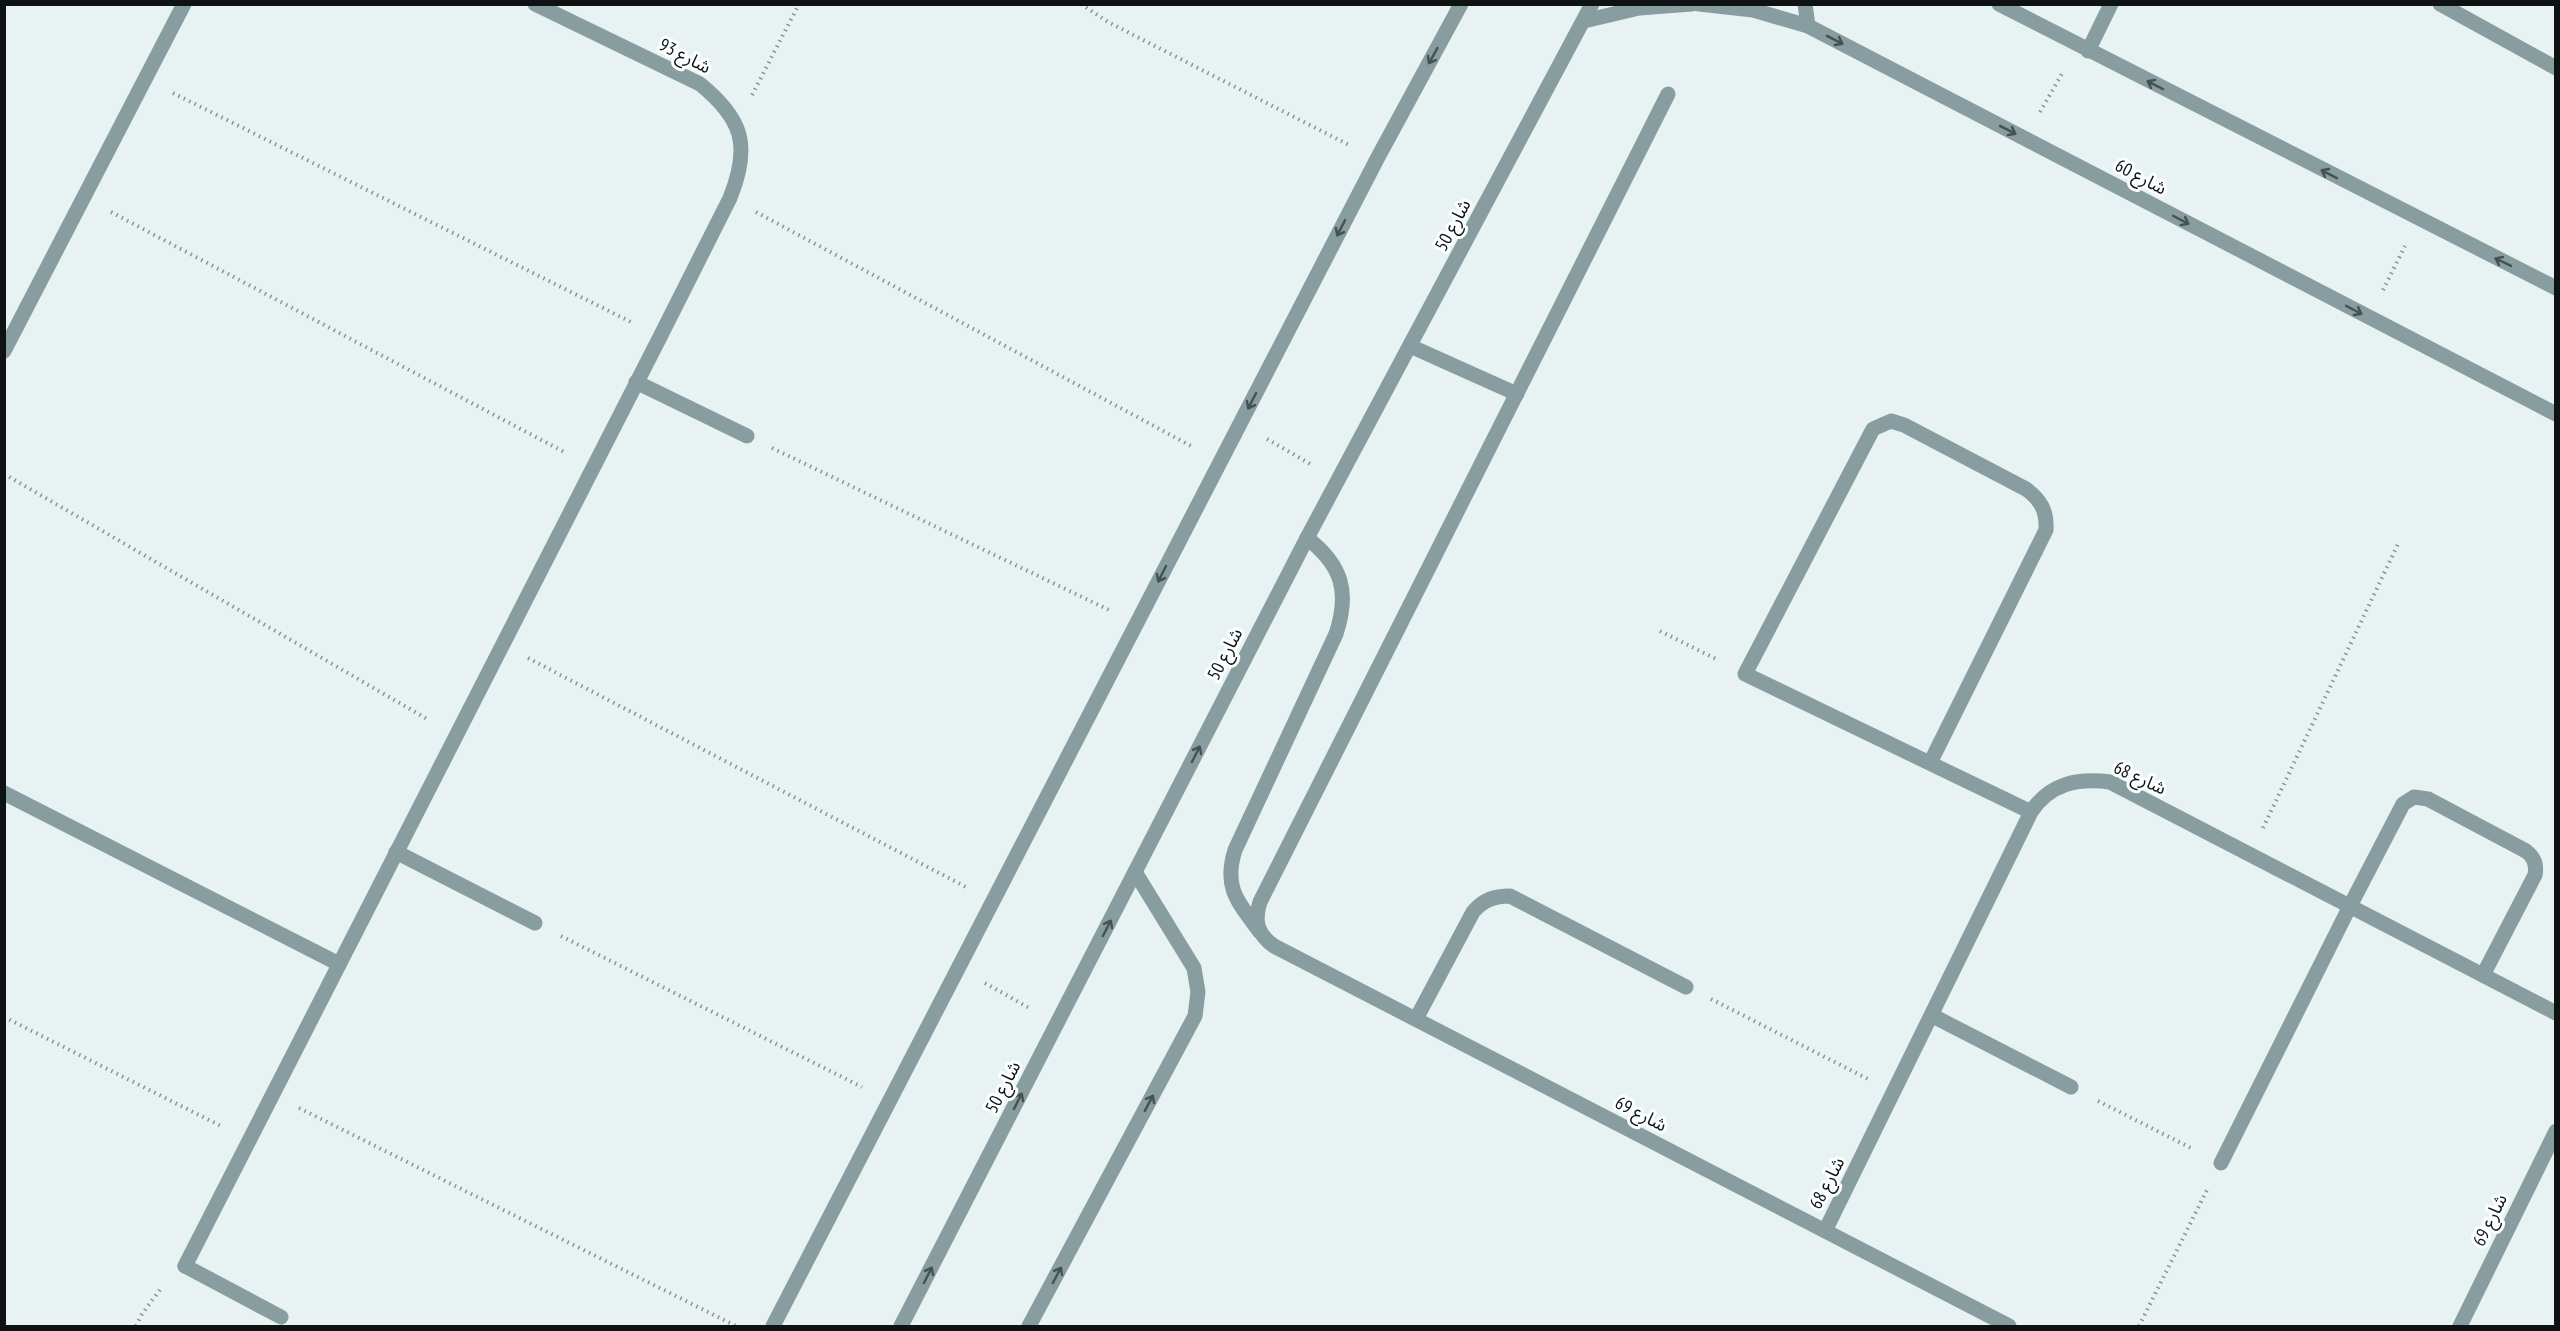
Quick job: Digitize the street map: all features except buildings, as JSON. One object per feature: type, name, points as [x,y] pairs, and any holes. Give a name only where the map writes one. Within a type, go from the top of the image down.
[{"type":"street","points":[[4,351],[184,4]]},
{"type":"street","name":"شارع 93","points":[[185,1266],[660,337],[739,176],[742,151],[736,124],[722,101],[700,84],[535,4]]},
{"type":"street","points":[[772,1326],[1377,159],[1461,4]]},
{"type":"street","name":"شارع 50","points":[[902,1326],[1307,538],[1592,4]]},
{"type":"street","points":[[1584,21],[1639,8],[1692,4]]},
{"type":"street","name":"شارع 60","points":[[1699,4],[1753,10],[1808,26],[2556,414]]},
{"type":"street","points":[[1805,4],[1808,26]]},
{"type":"street","points":[[1999,4],[2556,288]]},
{"type":"street","points":[[2084,48],[2111,4]]},
{"type":"street","points":[[2440,4],[2556,68]]},
{"type":"street","points":[[1260,932],[1256,922],[1260,902],[1668,94]]},
{"type":"street","points":[[1410,346],[1517,394]]},
{"type":"street","points":[[636,382],[747,436]]},
{"type":"street","points":[[1930,763],[2046,530],[2047,518],[2036,496],[2026,489],[1904,425],[1891,421],[1873,429],[1746,674],[2031,812]]},
{"type":"street","name":"شارع 69","points":[[1307,538],[1325,552],[1336,570],[1343,591],[1343,614],[1336,634],[1235,850],[1230,866],[1230,884],[1236,900],[1260,932],[1274,946],[2008,1326]]},
{"type":"street","name":"شارع 68","points":[[1825,1231],[1933,1016],[2031,812],[2052,790],[2071,782],[2090,779],[2110,782],[2556,1013]]},
{"type":"street","points":[[4,793],[339,964]]},
{"type":"street","points":[[2221,1163],[2349,906],[2403,804],[2414,798],[2428,799],[2526,851],[2532,855],[2535,862],[2535,876],[2484,975]]},
{"type":"street","points":[[396,852],[535,923]]},
{"type":"street","points":[[1029,1326],[1195,1016],[1198,992],[1194,968],[1135,872]]},
{"type":"street","points":[[1416,1019],[1473,912],[1480,904],[1500,896],[1510,896],[1686,987]]},
{"type":"street","points":[[1933,1016],[2071,1087]]},
{"type":"street","name":"شارع 69","points":[[2460,1326],[2556,1131]]},
{"type":"street","points":[[185,1266],[281,1317]]},
{"type":"path","points":[[736,124],[799,4]]},
{"type":"path","points":[[1081,4],[1108,22],[1377,159]]},
{"type":"path","points":[[2025,139],[2084,48]]},
{"type":"path","points":[[145,79],[660,337]]},
{"type":"path","points":[[84,198],[593,467]]},
{"type":"path","points":[[730,198],[1220,462]]},
{"type":"path","points":[[2370,318],[2418,219]]},
{"type":"path","points":[[1240,424],[1339,479]]},
{"type":"path","points":[[747,436],[1137,623]]},
{"type":"path","points":[[4,474],[456,736]]},
{"type":"path","points":[[2250,855],[2399,542]]},
{"type":"path","points":[[1660,631],[1746,674]]},
{"type":"path","points":[[502,644],[993,901]]},
{"type":"path","points":[[535,923],[890,1101]]},
{"type":"path","points":[[958,968],[1058,1024]]},
{"type":"path","points":[[1686,987],[1894,1092]]},
{"type":"path","points":[[4,1017],[249,1140]]},
{"type":"path","points":[[2071,1087],[2221,1163],[2139,1326]]},
{"type":"path","points":[[273,1095],[736,1326]]},
{"type":"path","points":[[136,1326],[162,1288],[185,1266]]}]
